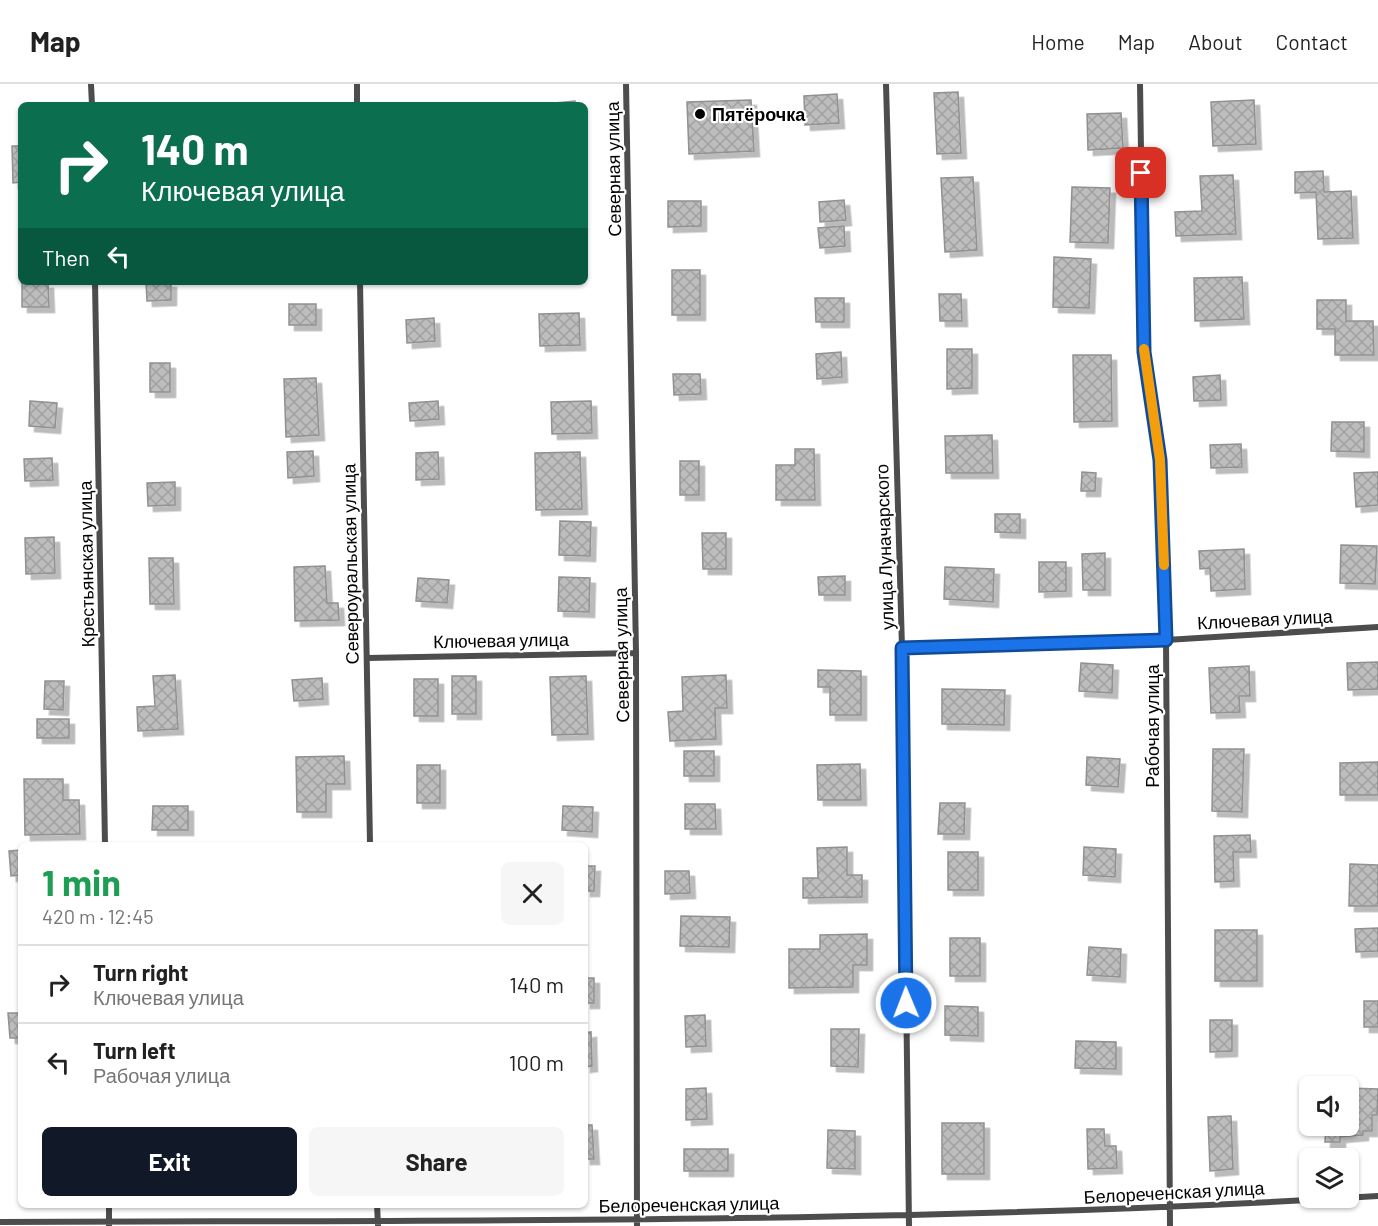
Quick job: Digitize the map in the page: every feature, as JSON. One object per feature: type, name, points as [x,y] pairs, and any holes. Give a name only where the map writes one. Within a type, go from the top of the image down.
[{"type":"street","points":[[91,84],[92,102]]},
{"type":"street","points":[[357,84],[357,102]]},
{"type":"street","name":"Северная улица","points":[[626,84],[636,653],[637,1223]]},
{"type":"street","name":"улица Луначарского","points":[[886,84],[902,648],[909,1226]]},
{"type":"street","name":"Рабочая улица","points":[[1140,84],[1144,352],[1160,460],[1166,640],[1170,1226]]},
{"type":"street","name":"Крестьянская улица","points":[[95,285],[105,842]]},
{"type":"street","name":"Североуральская улица","points":[[360,285],[370,842]]},
{"type":"street","name":"Ключевая улица","points":[[902,648],[1166,640],[1378,627]]},
{"type":"street","name":"Ключевая улица","points":[[367,658],[636,653]]},
{"type":"street","name":"Белореченская улица","points":[[0,1222],[109,1224],[637,1223],[1170,1209],[1378,1196]]},
{"type":"street","points":[[109,1208],[109,1224]]},
{"type":"building","points":[[958,92],[961,153],[937,154],[934,93]]},
{"type":"building","points":[[837,94],[839,123],[805,125],[804,96]]},
{"type":"building","points":[[751,100],[754,151],[689,154],[687,102]]},
{"type":"building","points":[[1254,100],[1256,144],[1213,146],[1211,102]]},
{"type":"building","points":[[1121,113],[1123,148],[1088,150],[1087,114]]},
{"type":"building","points":[[12,146],[18,146],[18,182],[13,183]]},
{"type":"building","points":[[1323,171],[1324,192],[1351,191],[1353,238],[1318,239],[1316,192],[1295,193],[1295,172]]},
{"type":"building","points":[[1233,175],[1236,234],[1176,236],[1175,212],[1202,211],[1200,176]]},
{"type":"building","points":[[973,177],[977,250],[945,252],[941,178]]},
{"type":"building","points":[[1072,187],[1110,188],[1108,243],[1070,242]]},
{"type":"building","points":[[844,200],[846,220],[820,222],[819,202]]},
{"type":"building","points":[[668,201],[701,201],[701,226],[668,227]]},
{"type":"building","points":[[844,226],[845,246],[820,248],[818,228]]},
{"type":"building","points":[[1054,257],[1091,259],[1089,308],[1053,307]]},
{"type":"building","points":[[672,270],[700,270],[700,315],[672,315]]},
{"type":"building","points":[[1242,277],[1244,319],[1195,321],[1194,278]]},
{"type":"building","points":[[22,285],[48,285],[49,307],[22,307]]},
{"type":"building","points":[[146,285],[171,285],[171,300],[147,301]]},
{"type":"building","points":[[939,294],[961,294],[962,321],[940,321]]},
{"type":"building","points":[[815,298],[844,298],[844,322],[816,322]]},
{"type":"building","points":[[1317,300],[1346,300],[1346,321],[1373,321],[1374,355],[1335,355],[1335,329],[1317,329]]},
{"type":"building","points":[[289,304],[316,304],[316,325],[289,325]]},
{"type":"building","points":[[579,313],[580,345],[540,346],[539,314]]},
{"type":"building","points":[[434,318],[435,341],[407,343],[406,320]]},
{"type":"building","points":[[947,349],[972,349],[972,388],[947,389]]},
{"type":"building","points":[[841,352],[842,377],[817,379],[816,354]]},
{"type":"building","points":[[1073,355],[1111,355],[1112,421],[1074,422]]},
{"type":"building","points":[[150,363],[170,363],[170,392],[150,392]]},
{"type":"building","points":[[673,374],[700,374],[701,394],[674,395]]},
{"type":"building","points":[[1220,375],[1221,400],[1194,401],[1193,377]]},
{"type":"building","points":[[316,378],[319,435],[286,437],[284,379]]},
{"type":"building","points":[[30,401],[57,403],[55,428],[29,426]]},
{"type":"building","points":[[438,401],[439,419],[410,421],[409,403]]},
{"type":"building","points":[[591,401],[592,433],[552,434],[551,402]]},
{"type":"building","points":[[1332,422],[1364,422],[1364,452],[1331,451]]},
{"type":"building","points":[[992,435],[993,473],[946,473],[945,436]]},
{"type":"building","points":[[1241,444],[1242,467],[1211,468],[1210,445]]},
{"type":"building","points":[[795,449],[814,449],[815,500],[776,500],[776,465],[795,465]]},
{"type":"building","points":[[313,451],[314,476],[288,478],[287,452]]},
{"type":"building","points":[[438,452],[439,479],[416,480],[416,453]]},
{"type":"building","points":[[580,452],[582,509],[536,510],[535,453]]},
{"type":"building","points":[[52,458],[53,480],[25,481],[24,459]]},
{"type":"building","points":[[680,461],[699,461],[699,495],[680,495]]},
{"type":"building","points":[[1082,472],[1096,473],[1095,491],[1081,491]]},
{"type":"building","points":[[1378,472],[1378,505],[1356,507],[1354,473]]},
{"type":"building","points":[[175,482],[175,505],[148,506],[147,483]]},
{"type":"building","points":[[995,514],[1020,514],[1020,533],[995,532]]},
{"type":"building","points":[[560,521],[591,522],[590,556],[559,555]]},
{"type":"building","points":[[702,533],[726,533],[726,569],[703,569]]},
{"type":"building","points":[[54,537],[55,573],[26,574],[25,538]]},
{"type":"building","points":[[1341,545],[1377,546],[1375,584],[1340,583]]},
{"type":"building","points":[[1244,549],[1245,589],[1211,591],[1210,568],[1200,569],[1199,551]]},
{"type":"building","points":[[1105,553],[1105,590],[1083,590],[1082,554]]},
{"type":"building","points":[[149,558],[173,558],[174,604],[150,604]]},
{"type":"building","points":[[1039,562],[1066,562],[1066,591],[1039,592]]},
{"type":"building","points":[[325,566],[327,603],[338,603],[339,620],[295,621],[294,567]]},
{"type":"building","points":[[945,567],[994,569],[993,602],[944,599]]},
{"type":"building","points":[[845,576],[845,595],[819,595],[818,577]]},
{"type":"building","points":[[559,577],[590,578],[589,612],[558,611]]},
{"type":"building","points":[[418,578],[449,580],[447,603],[416,601]]},
{"type":"building","points":[[1378,662],[1378,689],[1348,690],[1347,663]]},
{"type":"building","points":[[1081,663],[1113,665],[1112,693],[1079,691]]},
{"type":"building","points":[[1249,666],[1250,696],[1239,696],[1240,712],[1211,713],[1209,668]]},
{"type":"building","points":[[818,670],[861,671],[861,715],[830,715],[830,687],[818,687]]},
{"type":"building","points":[[175,675],[178,729],[138,731],[137,707],[155,706],[153,676]]},
{"type":"building","points":[[726,675],[727,708],[715,708],[716,739],[670,741],[668,712],[683,711],[682,677]]},
{"type":"building","points":[[452,676],[476,676],[476,714],[452,714]]},
{"type":"building","points":[[586,676],[588,734],[552,735],[550,677]]},
{"type":"building","points":[[322,678],[323,699],[294,701],[292,680]]},
{"type":"building","points":[[414,679],[438,679],[438,716],[414,716]]},
{"type":"building","points":[[45,681],[64,681],[63,710],[44,709]]},
{"type":"building","points":[[942,689],[1005,690],[1004,725],[942,724]]},
{"type":"building","points":[[37,719],[69,719],[69,738],[37,738]]},
{"type":"building","points":[[1213,749],[1244,749],[1242,812],[1212,811]]},
{"type":"building","points":[[684,751],[714,751],[714,776],[684,776]]},
{"type":"building","points":[[344,756],[345,784],[326,784],[326,812],[297,812],[296,757]]},
{"type":"building","points":[[1087,757],[1120,759],[1118,787],[1086,785]]},
{"type":"building","points":[[1378,762],[1378,795],[1340,795],[1340,763]]},
{"type":"building","points":[[860,764],[861,800],[818,800],[817,765]]},
{"type":"building","points":[[417,765],[440,765],[440,803],[417,803]]},
{"type":"building","points":[[24,779],[63,779],[63,800],[79,800],[80,834],[25,835]]},
{"type":"building","points":[[940,803],[965,803],[964,834],[938,834]]},
{"type":"building","points":[[685,804],[715,804],[716,829],[685,829]]},
{"type":"building","points":[[153,806],[188,806],[188,830],[152,830]]},
{"type":"building","points":[[563,806],[593,807],[592,832],[562,830]]},
{"type":"building","points":[[1250,835],[1251,852],[1233,852],[1234,881],[1215,882],[1214,836]]},
{"type":"building","points":[[847,847],[847,875],[862,875],[862,897],[803,898],[803,878],[818,878],[817,848]]},
{"type":"building","points":[[1084,847],[1116,849],[1115,877],[1083,875]]},
{"type":"building","points":[[18,850],[18,875],[11,876],[9,851]]},
{"type":"building","points":[[948,852],[978,852],[978,890],[948,890]]},
{"type":"building","points":[[1350,864],[1378,865],[1378,906],[1349,906]]},
{"type":"building","points":[[588,866],[595,866],[594,891],[588,891]]},
{"type":"building","points":[[665,871],[689,871],[690,893],[665,894]]},
{"type":"building","points":[[681,916],[730,917],[729,947],[680,946]]},
{"type":"building","points":[[1378,928],[1378,951],[1356,952],[1355,929]]},
{"type":"building","points":[[1215,930],[1257,930],[1257,981],[1215,981]]},
{"type":"building","points":[[867,934],[867,965],[853,965],[853,987],[789,988],[789,949],[820,949],[820,935]]},
{"type":"building","points":[[950,938],[980,938],[980,976],[950,976]]},
{"type":"building","points":[[1089,947],[1121,949],[1120,977],[1087,975]]},
{"type":"building","points":[[588,978],[594,978],[594,1003],[588,1003]]},
{"type":"building","points":[[1364,1001],[1378,1001],[1378,1027],[1364,1027]]},
{"type":"building","points":[[945,1006],[978,1007],[978,1036],[945,1035]]},
{"type":"building","points":[[8,1013],[18,1013],[18,1038],[10,1038]]},
{"type":"building","points":[[705,1015],[706,1046],[686,1047],[685,1016]]},
{"type":"building","points":[[1210,1020],[1232,1020],[1232,1051],[1210,1052]]},
{"type":"building","points":[[831,1029],[859,1029],[858,1067],[831,1066]]},
{"type":"building","points":[[588,1032],[591,1032],[592,1066],[588,1067]]},
{"type":"building","points":[[1076,1041],[1116,1042],[1116,1069],[1075,1068]]},
{"type":"building","points":[[706,1088],[707,1119],[686,1120],[686,1089]]},
{"type":"building","points":[[1359,1088],[1378,1089],[1377,1115],[1372,1115],[1372,1131],[1363,1131],[1363,1135],[1359,1135]]},
{"type":"building","points":[[1231,1116],[1233,1169],[1210,1171],[1208,1117]]},
{"type":"building","points":[[942,1123],[984,1123],[984,1174],[942,1174]]},
{"type":"building","points":[[588,1125],[592,1125],[594,1159],[588,1159]]},
{"type":"building","points":[[1087,1129],[1104,1129],[1105,1146],[1116,1146],[1117,1168],[1088,1169]]},
{"type":"building","points":[[828,1130],[855,1131],[855,1169],[827,1168]]},
{"type":"building","points":[[1325,1136],[1352,1136],[1340,1137],[1340,1142],[1325,1142]]},
{"type":"building","points":[[684,1149],[728,1149],[728,1171],[684,1171]]},
{"type":"slow traffic","points":[[1144,349],[1160,460],[1164,565]]},
{"type":"place","name":"Пятёрочка","points":[[700,114]]},
{"type":"route","points":[[906,1003],[902,648],[1166,640],[1160,460],[1144,352],[1141,173]]}]
